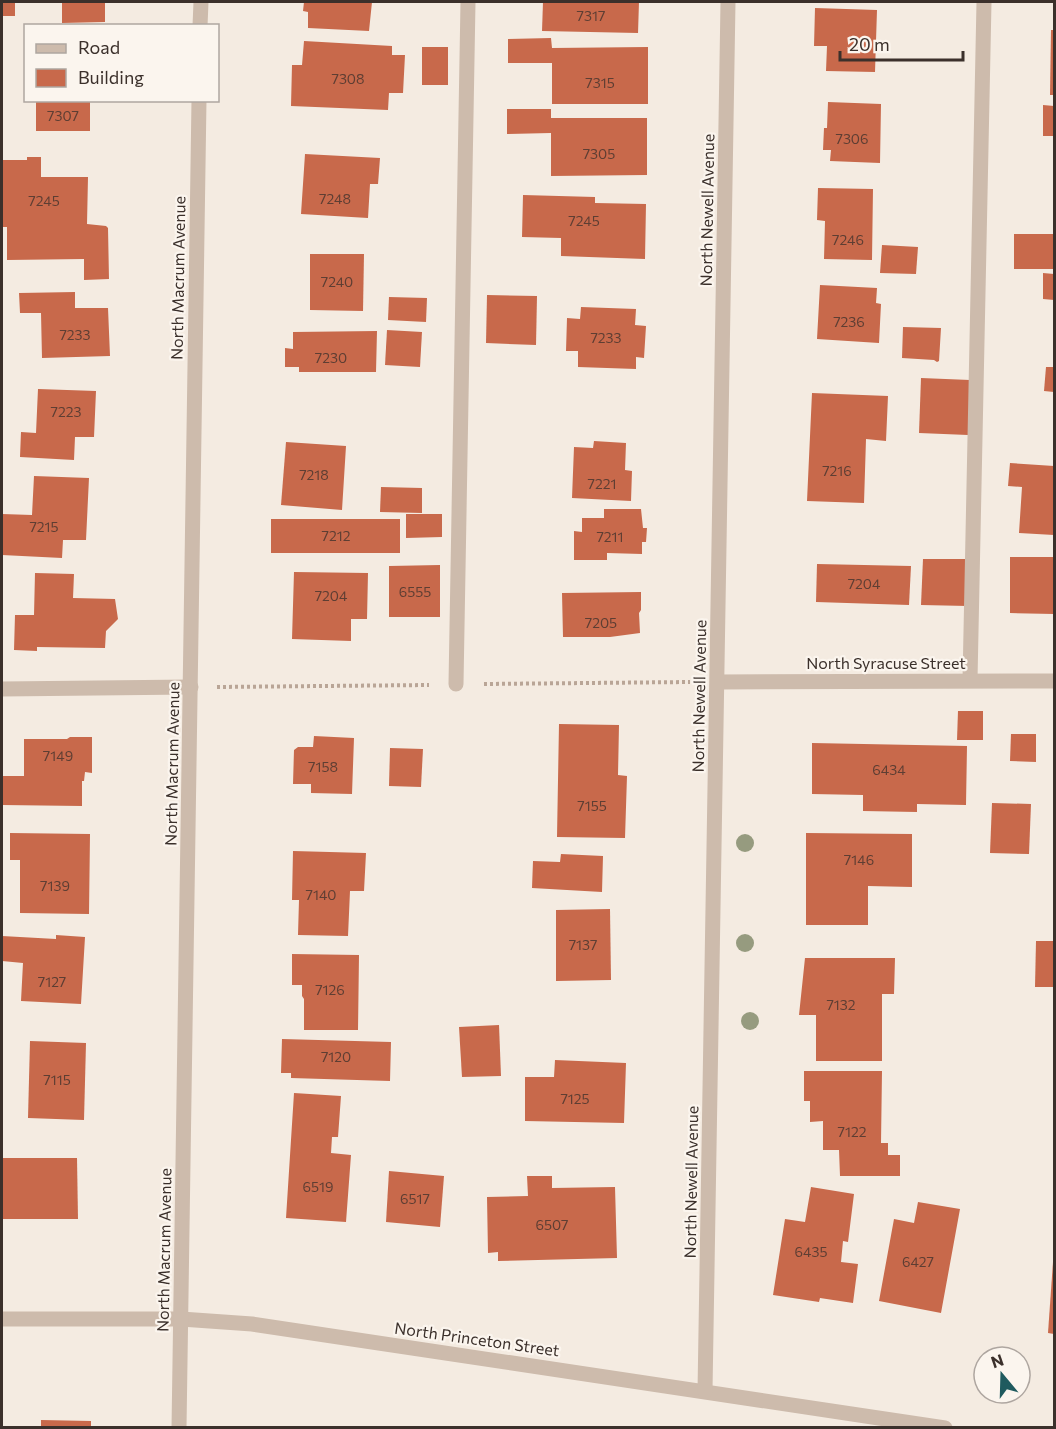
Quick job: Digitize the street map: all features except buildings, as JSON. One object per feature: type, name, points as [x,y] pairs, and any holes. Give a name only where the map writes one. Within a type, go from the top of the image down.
[{"type":"street","points":[[200,24],[201,2]]},
{"type":"street","points":[[456,684],[468,2]]},
{"type":"street","name":"North Newell Avenue","points":[[705,1391],[728,2]]},
{"type":"street","points":[[970,680],[984,2]]},
{"type":"street","name":"North Macrum Avenue","points":[[179,1428],[199,102]]},
{"type":"street","name":"North Syracuse Street","points":[[717,682],[1054,681]]},
{"type":"street","points":[[2,689],[191,687]]},
{"type":"street","name":"North Princeton Street","points":[[2,1319],[181,1319],[252,1324],[945,1428]]}]
